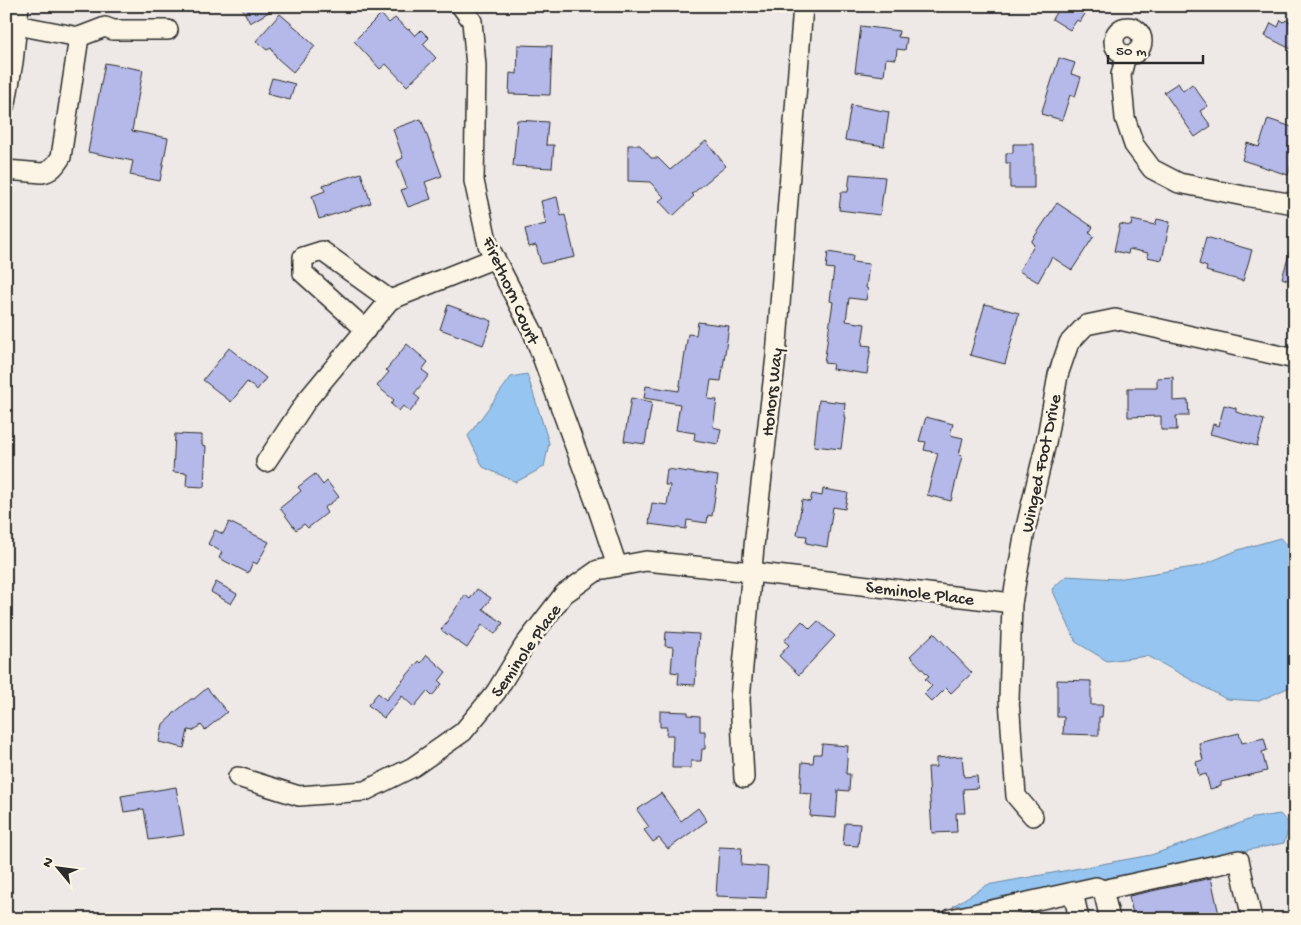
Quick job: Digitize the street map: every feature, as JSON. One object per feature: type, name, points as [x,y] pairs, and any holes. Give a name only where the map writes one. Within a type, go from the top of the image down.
[{"type":"street","name":"Firethorn Court","points":[[461,6],[472,21],[476,66],[474,181],[488,245],[533,332],[617,566]]},
{"type":"street","name":"Honors Way","points":[[744,778],[740,699],[776,356],[802,6]]},
{"type":"street","points":[[6,103],[10,61],[18,15],[79,37],[105,27],[113,30],[168,30]]},
{"type":"street","points":[[6,170],[47,172],[61,158],[79,37]]},
{"type":"street","points":[[1126,56],[1121,75],[1125,118],[1134,145],[1152,169],[1179,183],[1295,204]]},
{"type":"street","points":[[366,330],[303,273],[303,257],[322,251],[390,300]]},
{"type":"street","points":[[266,462],[307,400],[390,300],[494,258]]},
{"type":"street","name":"Winged Foot Drive","points":[[1032,816],[1016,796],[1009,700],[1012,603],[1046,443],[1058,375],[1069,343],[1086,325],[1115,319],[1295,359]]},
{"type":"street","name":"Seminole Place","points":[[238,777],[299,796],[365,791],[413,767],[463,732],[496,692],[524,646],[564,594],[598,570],[646,561],[1012,603]]},
{"type":"street","points":[[950,919],[1096,887],[1103,890],[1238,860],[1252,919]]},
{"type":"street","points":[[1103,890],[1110,919]]},
{"type":"street","points":[[1073,892],[1080,919]]},
{"type":"water","points":[[527,374],[549,443],[544,467],[516,482],[483,467],[468,436],[511,377]]},
{"type":"water","points":[[1280,538],[1295,551],[1295,682],[1292,686],[1259,701],[1226,699],[1148,656],[1107,661],[1076,642],[1052,589],[1066,576],[1117,579],[1200,566],[1238,550]]},
{"type":"water","points":[[1280,814],[1290,825],[1284,843],[972,905],[953,906],[987,885],[1151,855],[1253,818]]},
{"type":"building","points":[[241,6],[279,6],[250,23]]},
{"type":"building","points":[[1060,6],[1090,6],[1080,22],[1077,20],[1070,30],[1052,19]]},
{"type":"building","points":[[280,14],[315,46],[293,72],[277,58],[271,48],[267,50],[256,41]]},
{"type":"building","points":[[381,14],[389,23],[395,18],[415,36],[421,30],[429,38],[423,44],[436,58],[407,86],[386,64],[380,69],[354,41]]},
{"type":"building","points":[[1281,20],[1295,24],[1295,51],[1265,36],[1271,23],[1278,27]]},
{"type":"building","points":[[861,26],[899,31],[898,37],[907,38],[905,50],[897,49],[896,59],[886,58],[884,76],[855,72]]},
{"type":"building","points":[[518,45],[552,46],[550,95],[509,94],[510,73],[517,74]]},
{"type":"building","points":[[1059,58],[1075,63],[1071,74],[1081,77],[1075,97],[1070,95],[1062,120],[1041,114]]},
{"type":"building","points":[[105,63],[143,70],[132,131],[168,138],[160,181],[130,175],[133,161],[88,152]]},
{"type":"building","points":[[272,78],[295,84],[290,100],[267,94]]},
{"type":"building","points":[[1178,83],[1183,91],[1192,84],[1208,106],[1200,111],[1211,126],[1195,137],[1164,92]]},
{"type":"building","points":[[851,105],[889,112],[884,146],[845,140]]},
{"type":"building","points":[[421,119],[442,176],[425,182],[431,199],[408,207],[401,190],[407,188],[397,161],[403,158],[393,129]]},
{"type":"building","points":[[1268,119],[1295,128],[1295,138],[1289,154],[1294,156],[1288,175],[1242,160],[1247,143],[1259,147]]},
{"type":"building","points":[[517,120],[548,122],[546,145],[554,145],[552,168],[513,166]]},
{"type":"building","points":[[706,141],[726,166],[692,194],[694,196],[673,216],[659,201],[664,197],[650,182],[628,181],[628,145],[640,145],[651,158],[658,158],[670,170]]},
{"type":"building","points":[[1013,144],[1034,144],[1034,188],[1010,188],[1010,163],[1006,163],[1006,153],[1013,153]]},
{"type":"building","points":[[361,173],[371,203],[319,219],[312,196],[325,191],[323,185]]},
{"type":"building","points":[[850,174],[885,177],[880,215],[839,210],[841,192],[848,192]]},
{"type":"building","points":[[557,197],[561,216],[565,215],[575,257],[541,264],[536,245],[529,247],[525,229],[546,224],[541,201]]},
{"type":"building","points":[[1057,203],[1093,227],[1089,233],[1094,236],[1072,270],[1052,257],[1038,282],[1019,271],[1034,245],[1031,242]]},
{"type":"building","points":[[1157,219],[1170,222],[1162,260],[1147,257],[1148,253],[1129,249],[1128,254],[1114,251],[1120,224],[1131,226],[1132,220],[1155,225]]},
{"type":"building","points":[[1206,237],[1252,250],[1243,281],[1206,271],[1207,267],[1199,264]]},
{"type":"building","points":[[1292,245],[1295,245],[1295,283],[1282,278]]},
{"type":"building","points":[[828,252],[853,256],[852,262],[869,264],[866,300],[849,298],[846,321],[865,324],[862,345],[871,346],[867,374],[832,369],[833,364],[824,363],[833,302],[830,301],[834,269],[826,268]]},
{"type":"building","points":[[985,304],[1019,313],[1005,364],[970,355]]},
{"type":"building","points":[[448,305],[492,321],[483,345],[440,329]]},
{"type":"building","points":[[698,322],[729,326],[721,381],[711,380],[708,399],[717,400],[713,427],[721,429],[718,444],[694,440],[695,433],[676,430],[680,404],[644,398],[646,386],[679,391],[688,334],[696,335]]},
{"type":"building","points":[[407,344],[428,362],[422,370],[429,375],[414,394],[420,399],[410,412],[403,406],[399,411],[391,404],[394,400],[377,386],[389,372],[386,370]]},
{"type":"building","points":[[229,348],[266,378],[257,390],[247,382],[231,402],[203,380]]},
{"type":"building","points":[[1173,377],[1173,401],[1188,400],[1189,416],[1176,416],[1177,430],[1161,430],[1161,416],[1128,417],[1128,388],[1157,388],[1157,378]]},
{"type":"building","points":[[631,398],[652,402],[645,444],[624,441]]},
{"type":"building","points":[[819,400],[845,403],[841,449],[814,446]]},
{"type":"building","points":[[1224,405],[1236,408],[1236,412],[1264,420],[1257,446],[1210,434],[1213,424],[1219,426]]},
{"type":"building","points":[[926,417],[953,424],[950,435],[963,438],[959,455],[962,456],[951,501],[927,495],[938,453],[924,450],[926,442],[919,441]]},
{"type":"building","points":[[175,434],[202,435],[202,445],[206,446],[204,487],[186,486],[187,473],[173,472]]},
{"type":"building","points":[[667,469],[718,476],[712,516],[708,515],[707,523],[687,520],[686,529],[649,524],[652,503],[667,505],[670,485],[665,485]]},
{"type":"building","points":[[315,474],[323,485],[327,481],[339,497],[324,508],[327,513],[308,528],[304,524],[296,530],[280,508],[301,491],[298,487]]},
{"type":"building","points":[[823,489],[848,493],[845,509],[833,507],[827,547],[806,543],[807,536],[797,535],[802,500],[810,502],[812,494],[822,496]]},
{"type":"building","points":[[229,522],[269,542],[257,564],[253,562],[248,573],[219,558],[222,552],[208,544],[215,530],[223,534]]},
{"type":"building","points":[[216,582],[237,594],[231,604],[211,592]]},
{"type":"building","points":[[477,589],[491,598],[483,609],[503,623],[495,634],[482,625],[467,648],[441,630],[465,595],[470,599]]},
{"type":"building","points":[[802,621],[810,629],[818,621],[835,636],[799,675],[779,656],[789,645],[784,641]]},
{"type":"building","points":[[666,632],[699,634],[695,685],[678,684],[679,673],[671,672],[673,647],[665,646]]},
{"type":"building","points":[[934,633],[972,673],[951,693],[946,688],[932,702],[924,694],[932,686],[925,679],[929,676],[910,656]]},
{"type":"building","points":[[427,655],[446,672],[439,681],[442,684],[432,696],[427,691],[414,707],[402,696],[384,718],[368,705],[378,693],[386,700],[419,661],[421,663]]},
{"type":"building","points":[[1057,680],[1091,681],[1091,705],[1103,705],[1102,717],[1099,717],[1099,735],[1063,734],[1064,717],[1057,717]]},
{"type":"building","points":[[207,688],[227,712],[205,730],[201,725],[193,731],[188,730],[184,748],[159,742],[163,724],[191,699],[194,699]]},
{"type":"building","points":[[660,711],[688,712],[688,715],[700,716],[700,731],[705,731],[705,749],[702,749],[701,761],[691,761],[691,768],[672,768],[673,735],[666,735],[667,727],[660,727]]},
{"type":"building","points":[[1239,733],[1242,743],[1264,738],[1267,750],[1262,752],[1267,771],[1221,782],[1221,786],[1210,789],[1206,774],[1199,776],[1196,762],[1203,760],[1199,743]]},
{"type":"building","points":[[822,744],[848,746],[846,774],[850,774],[849,791],[838,790],[836,818],[810,816],[812,794],[800,793],[802,762],[813,763],[814,754],[821,754]]},
{"type":"building","points":[[962,756],[964,777],[977,776],[978,788],[963,789],[965,813],[956,813],[957,832],[932,833],[928,767],[936,767],[936,758]]},
{"type":"building","points":[[176,787],[184,835],[149,840],[144,809],[124,812],[121,796]]},
{"type":"building","points":[[661,793],[681,821],[698,808],[707,821],[668,849],[659,838],[653,842],[644,830],[649,827],[637,810]]},
{"type":"building","points":[[845,823],[860,824],[858,846],[843,845]]},
{"type":"building","points":[[719,847],[742,848],[741,865],[768,867],[766,898],[716,896]]},
{"type":"building","points":[[1211,878],[1220,919],[1134,919],[1129,896]]}]
